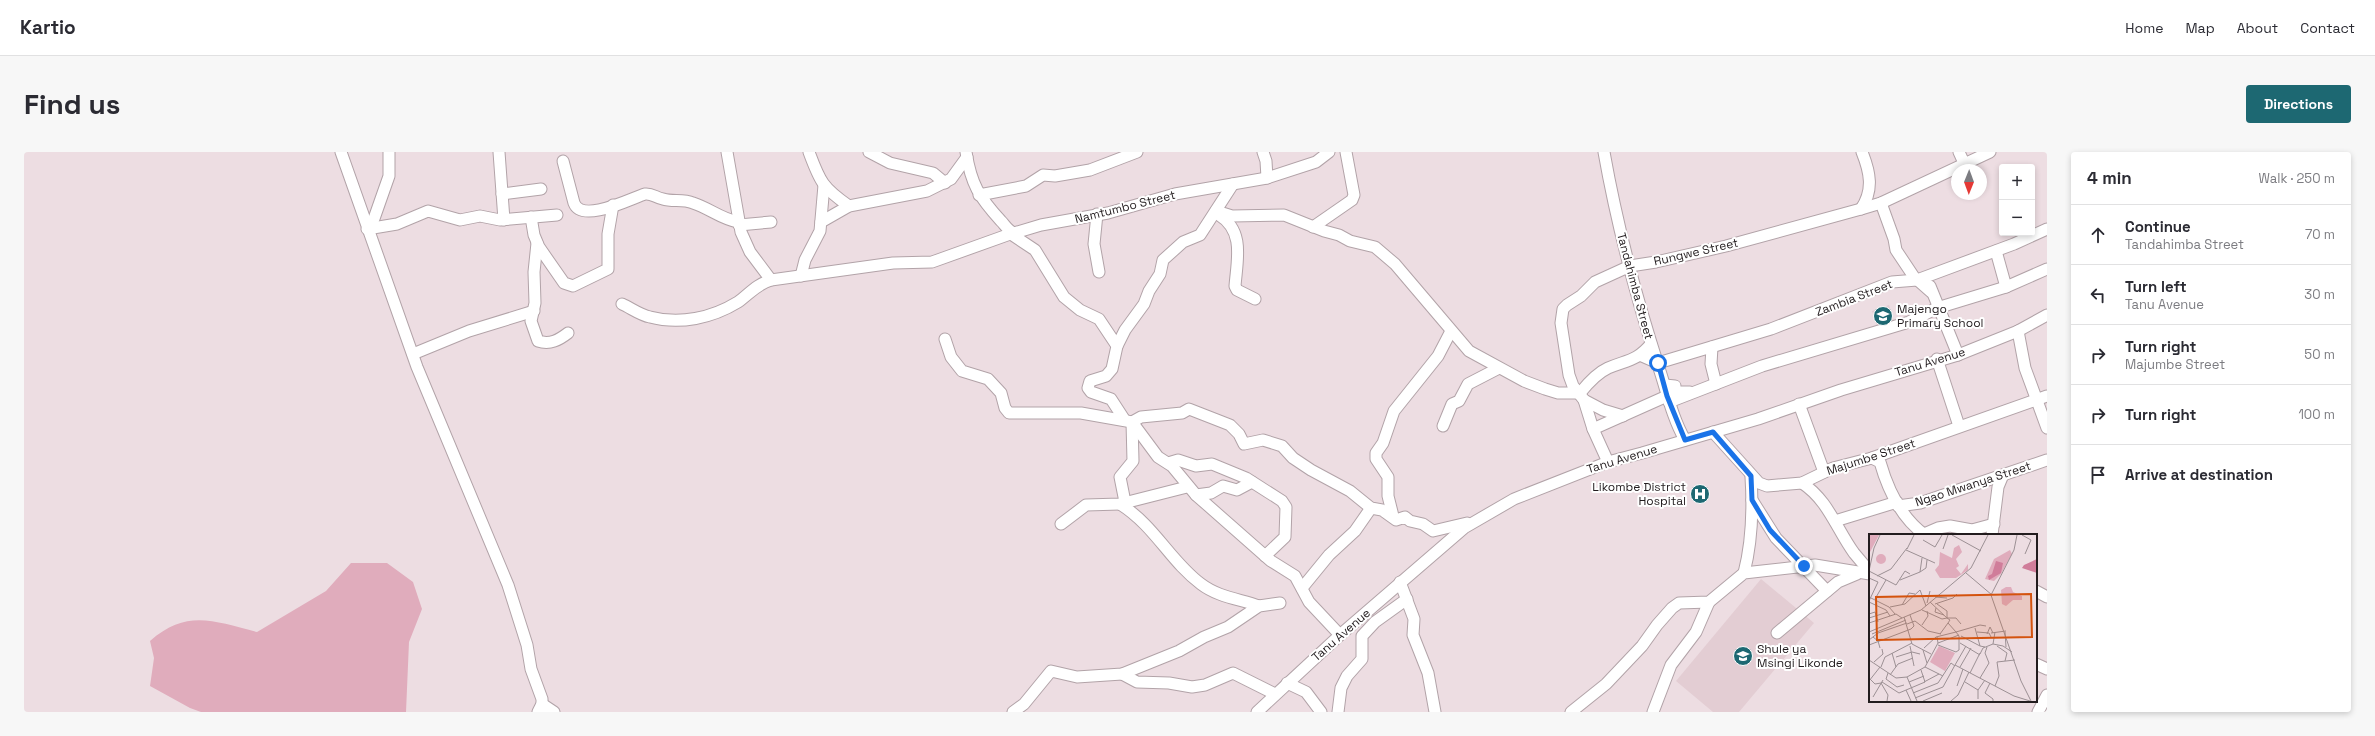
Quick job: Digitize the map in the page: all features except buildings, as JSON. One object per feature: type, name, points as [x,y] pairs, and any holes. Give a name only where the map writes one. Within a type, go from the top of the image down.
[{"type":"street","points":[[341,152],[413,354],[508,585],[527,645],[531,669],[542,699],[540,708],[554,712]]},
{"type":"street","points":[[369,229],[389,176],[389,152]]},
{"type":"street","points":[[499,152],[504,220]]},
{"type":"street","points":[[622,304],[650,317],[700,318],[712,315],[736,303],[763,282],[771,280],[750,252],[739,224],[727,152]]},
{"type":"street","points":[[809,152],[824,185],[829,192],[849,206]]},
{"type":"street","points":[[869,152],[890,163],[933,173],[945,183]]},
{"type":"street","points":[[979,195],[1028,186],[1042,175],[1055,176],[1090,170],[1137,152]]},
{"type":"street","points":[[1263,152],[1266,161],[1267,178]]},
{"type":"street","name":"Namtumbo Street","points":[[771,280],[893,262],[932,262],[1041,225],[1097,214],[1208,188],[1267,178],[1316,162],[1329,152]]},
{"type":"street","points":[[1313,227],[1352,200],[1354,195],[1346,152]]},
{"type":"street","name":"Tandahimba Street","points":[[1604,152],[1614,206],[1651,344],[1665,385],[1668,399],[1685,440]]},
{"type":"street","points":[[1861,209],[1868,197],[1871,182],[1862,152]]},
{"type":"street","points":[[1959,152],[1964,163]]},
{"type":"street","name":"Rungwe Street","points":[[1608,462],[1593,429],[1582,396],[1570,381],[1565,363],[1560,323],[1563,309],[1595,282],[1630,266],[1656,262],[1726,246],[1861,209],[1881,202],[1990,152]]},
{"type":"street","points":[[821,222],[849,206],[927,191],[945,183],[958,170],[966,154]]},
{"type":"street","points":[[966,154],[972,182],[992,213],[1012,234],[1035,250],[1064,297],[1080,310],[1099,319],[1117,346]]},
{"type":"street","points":[[563,161],[575,206],[587,211],[613,205],[648,194],[662,199],[694,203],[726,220],[739,224],[771,222]]},
{"type":"street","points":[[1233,184],[1224,201],[1200,235],[1183,242],[1163,260],[1158,278],[1117,346],[1112,369],[1106,376],[1090,381],[1088,388],[1091,392],[1111,399],[1158,457],[1168,463],[1187,487],[1265,556],[1295,576],[1312,606],[1340,635]]},
{"type":"street","points":[[801,276],[805,260],[820,231],[824,185]]},
{"type":"street","points":[[1208,188],[1224,201]]},
{"type":"street","points":[[502,194],[541,189]]},
{"type":"street","points":[[1881,202],[1894,239],[1894,246],[1917,280],[1931,292]]},
{"type":"street","points":[[537,243],[567,286],[573,286],[607,271],[608,234],[613,205]]},
{"type":"street","points":[[369,229],[397,224],[428,211],[460,220],[483,216],[504,220],[557,215]]},
{"type":"street","points":[[1215,212],[1232,216],[1284,215],[1313,227],[1339,235],[1350,241],[1371,245],[1396,264],[1469,351],[1499,368],[1544,389],[1582,396],[1602,410],[1623,416]]},
{"type":"street","points":[[1215,212],[1228,221],[1236,235],[1238,257],[1235,286],[1237,290],[1255,299]]},
{"type":"street","points":[[1097,214],[1094,244],[1099,272]]},
{"type":"street","points":[[531,217],[537,243],[534,311],[531,321],[538,341],[554,342],[568,333]]},
{"type":"street","name":"Zambia Street","points":[[1658,363],[1784,324],[1892,282],[1917,280],[1996,251],[2047,229]]},
{"type":"street","points":[[1996,251],[2006,287]]},
{"type":"street","points":[[1593,429],[1668,399],[1694,392],[1762,366],[1909,322],[1937,308],[2006,287],[2047,269]]},
{"type":"street","points":[[1929,275],[1931,292],[1958,355]]},
{"type":"street","points":[[413,354],[472,330],[534,311]]},
{"type":"street","name":"Tanu Avenue","points":[[1257,712],[1340,635],[1464,528],[1514,499],[1608,462],[1713,432],[1936,359],[1958,355],[2018,331],[2047,315]]},
{"type":"street","points":[[1393,516],[1388,496],[1388,477],[1375,455],[1383,443],[1394,411],[1435,359],[1451,331]]},
{"type":"street","points":[[2018,331],[2025,368],[2042,398],[2047,428]]},
{"type":"street","points":[[944,339],[951,357],[962,371],[988,379],[1001,394],[1005,408],[1009,413],[1081,413],[1128,421],[1141,417],[1182,412],[1189,409],[1230,424],[1239,434],[1242,444],[1263,440],[1282,446],[1293,458],[1350,492],[1371,508],[1379,509],[1393,516],[1397,520],[1405,517],[1410,521],[1420,523],[1433,531],[1474,522]]},
{"type":"street","points":[[1582,396],[1592,380],[1607,369],[1642,356],[1651,344]]},
{"type":"street","points":[[1712,347],[1711,364],[1716,384]]},
{"type":"street","points":[[1642,356],[1658,363]]},
{"type":"street","points":[[1936,359],[1959,426]]},
{"type":"street","points":[[1443,426],[1452,404],[1459,401],[1468,384],[1499,368]]},
{"type":"street","points":[[1665,385],[1675,386],[1675,392],[1694,392]]},
{"type":"street","name":"Majumbe Street","points":[[1713,432],[1751,476],[1767,486],[1802,483],[1824,472],[1879,458],[1959,426],[2042,398]]},
{"type":"street","points":[[1799,404],[1824,472]]},
{"type":"street","points":[[1128,421],[1133,461],[1120,477],[1123,503],[1145,522],[1174,559],[1202,585],[1230,598],[1259,606]]},
{"type":"street","points":[[1879,458],[1898,504],[1911,524],[1924,534]]},
{"type":"street","points":[[1168,463],[1178,460],[1196,466],[1212,464],[1252,482],[1280,499],[1286,507],[1285,537],[1265,556]]},
{"type":"street","name":"Ngao Mwanya Street","points":[[1835,521],[1898,504],[1920,503],[2047,460]]},
{"type":"street","points":[[1927,534],[1938,528],[1950,526],[1972,533],[1993,530],[1998,487],[2003,475]]},
{"type":"street","points":[[1744,573],[1749,552],[1752,500],[1751,476]]},
{"type":"street","points":[[1196,495],[1211,493],[1224,486],[1236,490],[1252,482]]},
{"type":"street","points":[[1802,483],[1815,491],[1854,553],[1869,572]]},
{"type":"street","points":[[1061,524],[1086,505],[1123,503],[1187,487]]},
{"type":"street","points":[[1752,500],[1776,538],[1827,591]]},
{"type":"street","points":[[1302,588],[1329,555],[1355,532],[1371,508]]},
{"type":"street","points":[[1653,712],[1671,665],[1696,632],[1709,602],[1744,573],[1804,566],[1823,566],[1858,574]]},
{"type":"street","points":[[1777,633],[1841,580],[1858,574],[1869,573]]},
{"type":"street","points":[[1400,582],[1414,619],[1412,635],[1428,673],[1435,712]]},
{"type":"street","points":[[2037,592],[2047,597]]},
{"type":"street","points":[[1338,712],[1341,688],[1347,676],[1362,659],[1362,636],[1375,622],[1407,599]]},
{"type":"street","points":[[1013,712],[1024,704],[1050,671],[1078,677],[1122,674],[1179,651],[1232,625],[1259,606],[1280,602]]},
{"type":"street","points":[[1571,712],[1606,684],[1642,646],[1657,625],[1672,608],[1679,603],[1709,602]]},
{"type":"street","points":[[2037,664],[2047,669]]},
{"type":"street","points":[[1122,674],[1137,682],[1169,683],[1192,687],[1205,685],[1233,673],[1275,694]]},
{"type":"street","points":[[1287,683],[1306,692],[1321,712]]},
{"type":"street","points":[[2038,712],[2047,695]]},
{"type":"shaded area","name":"Majengo Primary School","points":[[1889,305],[1894,321],[1877,326],[1872,311]]},
{"type":"shaded area","points":[[351,563],[387,563],[413,582],[422,609],[409,642],[406,712],[201,712],[190,708],[150,686],[154,658],[150,641],[163,631],[189,621],[201,620],[227,624],[257,632],[326,591]]},
{"type":"shaded area","points":[[1761,579],[1814,623],[1739,712],[1713,712],[1676,681]]},
{"type":"place","name":"Majengo Primary School","points":[[1883,316]]},
{"type":"place","name":"Likombe District Hospital","points":[[1700,494]]},
{"type":"place","name":"Shule ya Msingi Likonde","points":[[1743,656]]},
{"type":"route","points":[[1658,363],[1667,396],[1681,434],[1685,440],[1713,432],[1751,476],[1752,500],[1770,530],[1804,566]]}]
